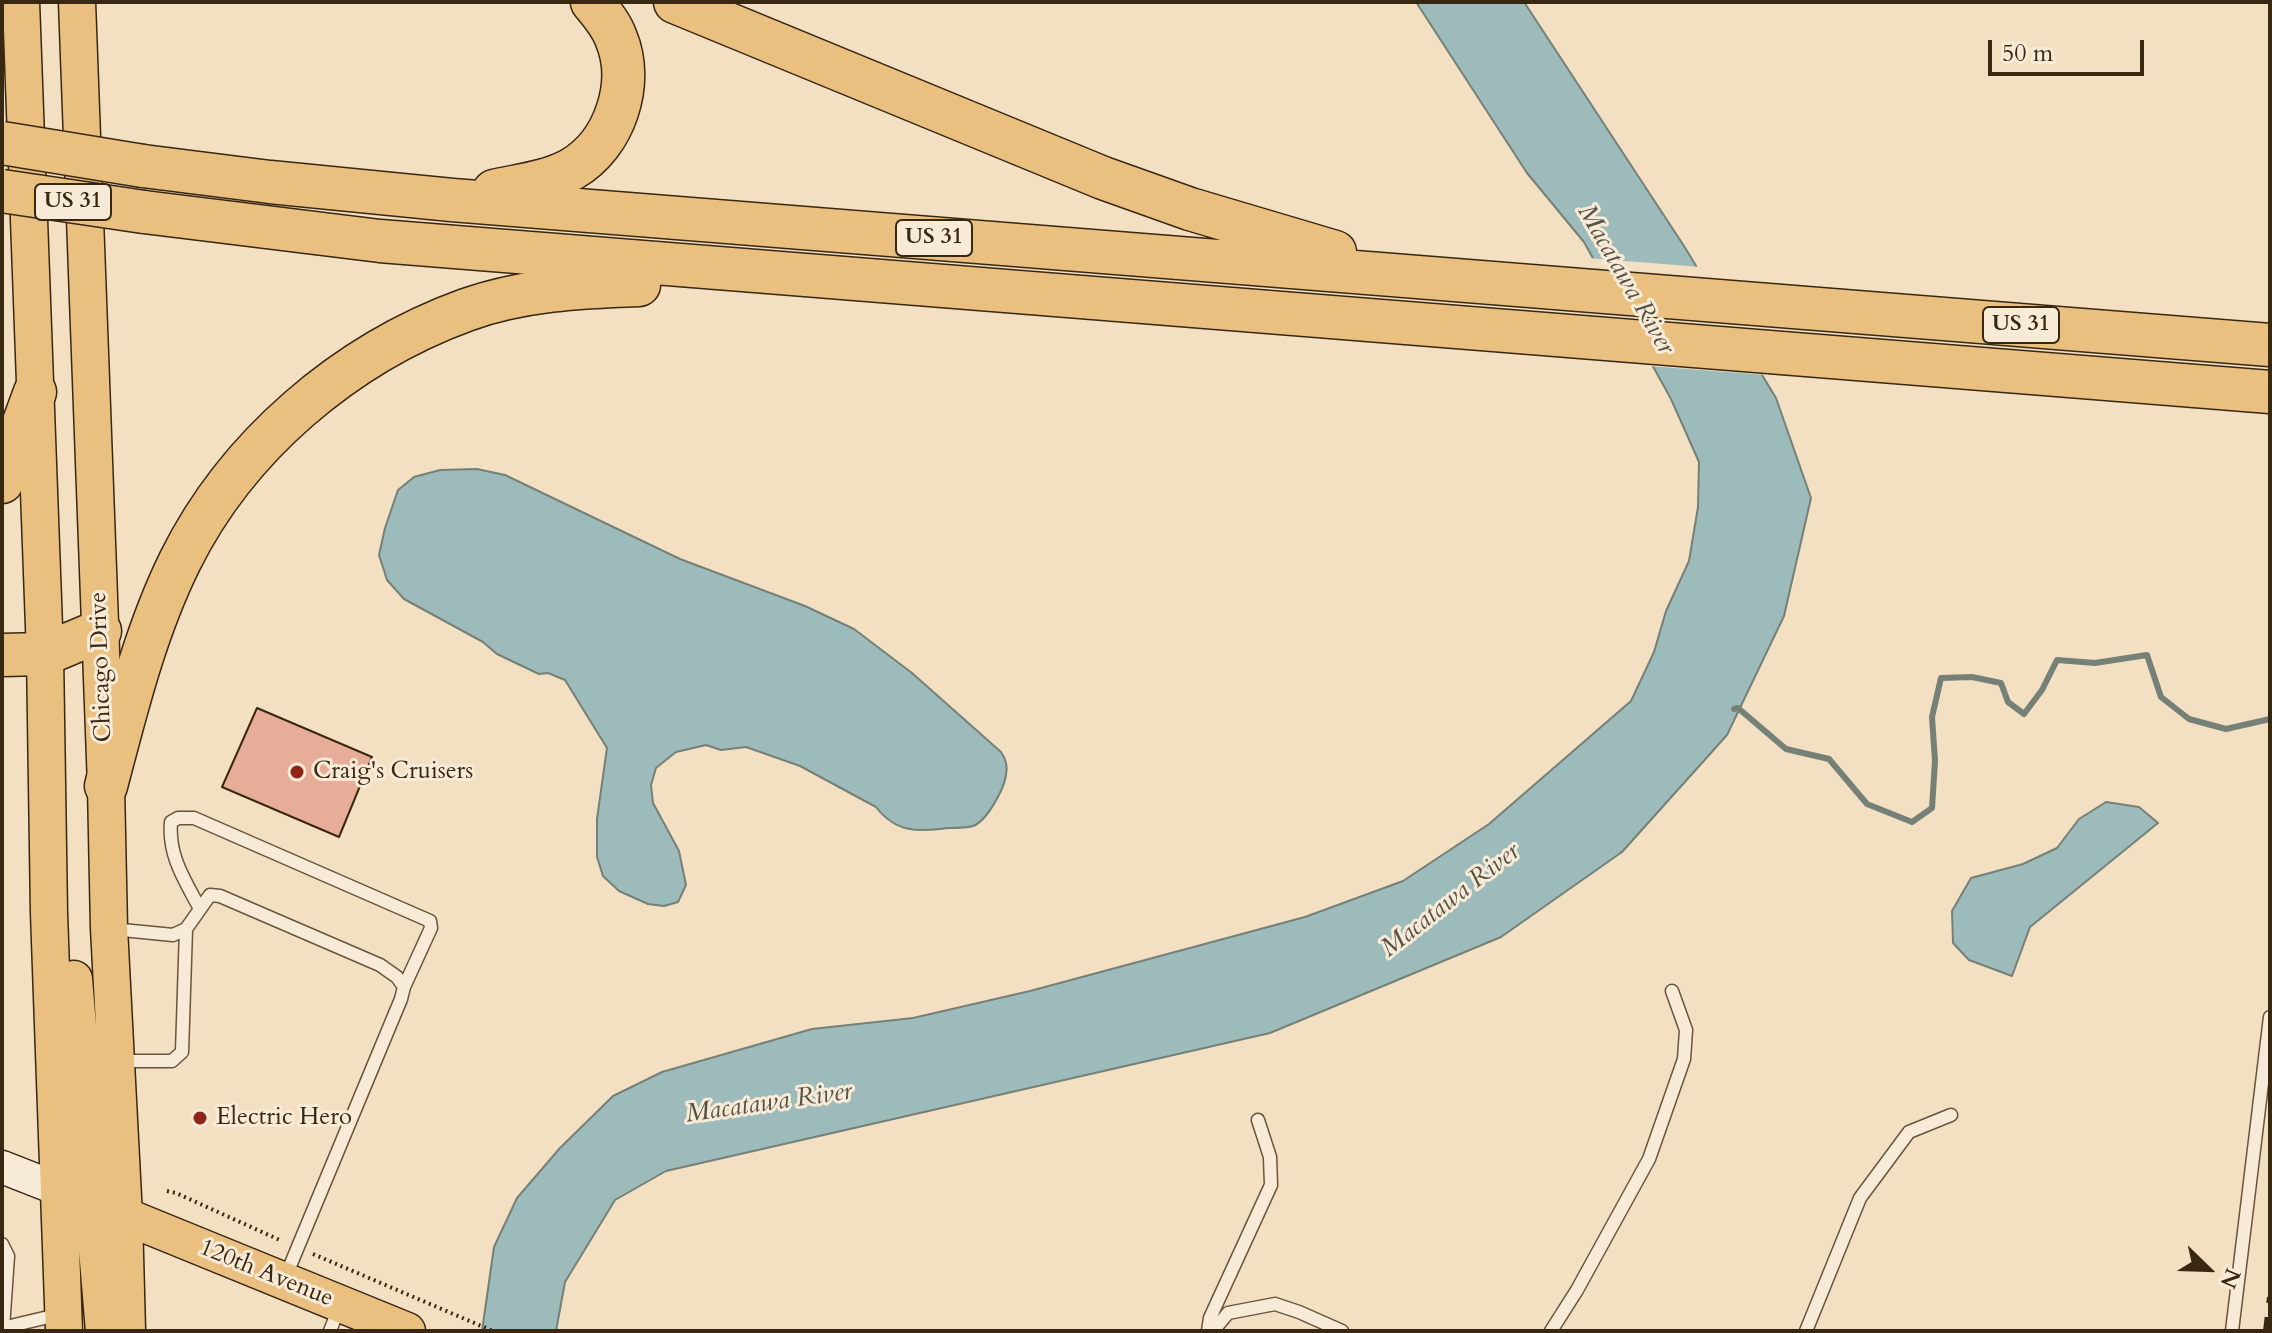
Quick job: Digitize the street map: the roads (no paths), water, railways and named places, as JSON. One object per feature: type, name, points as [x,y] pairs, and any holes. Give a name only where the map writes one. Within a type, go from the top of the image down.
[{"type":"highway","points":[[452,200],[553,177],[588,158],[601,143],[620,104],[623,59],[616,37],[592,2]]},
{"type":"highway","points":[[675,2],[1103,178],[1190,209],[1417,277]]},
{"type":"highway","name":"US 31","points":[[2,143],[143,166],[452,200],[2269,345]]},
{"type":"highway","name":"US 31","points":[[2,191],[380,241],[2267,392]]},
{"type":"highway","points":[[106,786],[127,703],[148,639],[166,592],[195,534],[253,455],[309,400],[339,377],[402,338],[436,323],[466,310],[529,294],[590,287],[850,279]]},
{"type":"highway","points":[[2,482],[35,392]]},
{"type":"highway","points":[[2,655],[45,654],[100,631]]},
{"type":"main road","points":[[21,2],[45,654],[49,890],[64,1322]]},
{"type":"main road","name":"Chicago Drive","points":[[77,2],[115,1062],[109,1210],[127,1331]]},
{"type":"main road","points":[[49,890],[71,947],[109,1210],[104,1331]]},
{"type":"main road","points":[[2,1167],[109,1210]]},
{"type":"main road","name":"120th Avenue","points":[[109,1210],[284,1281],[335,1318],[407,1331]]},
{"type":"lane","points":[[199,907],[177,868],[170,839],[171,822],[178,818],[194,818],[430,921],[431,928],[284,1281]]},
{"type":"lane","points":[[115,1062],[172,1061],[182,1052],[186,929],[210,895],[220,896],[380,965],[397,977],[404,987]]},
{"type":"lane","points":[[109,928],[173,935],[186,929]]},
{"type":"lane","points":[[1551,1331],[1649,1159],[1684,1059],[1686,1030],[1672,991]]},
{"type":"lane","points":[[2232,1331],[2270,1017]]},
{"type":"lane","points":[[1806,1331],[1860,1198],[1909,1132],[1951,1115]]},
{"type":"lane","points":[[1210,1331],[1210,1318],[1271,1185],[1270,1157],[1258,1120]]},
{"type":"lane","points":[[2,1244],[8,1256],[4,1329],[64,1322]]},
{"type":"lane","points":[[1210,1331],[1228,1313],[1275,1304],[1342,1331]]},
{"type":"water","name":"Macatawa River","points":[[1416,2],[1524,2],[1684,246],[1776,398],[1811,498],[1784,616],[1727,735],[1622,852],[1501,937],[1270,1033],[666,1171],[615,1200],[565,1282],[556,1331],[482,1331],[494,1247],[517,1198],[560,1148],[613,1096],[662,1072],[812,1029],[913,1018],[1030,991],[1305,917],[1403,881],[1489,824],[1631,701],[1654,652],[1666,611],[1689,561],[1698,507],[1699,462],[1671,399],[1584,242],[1527,173]]},
{"type":"water","points":[[477,469],[505,475],[680,559],[805,606],[854,629],[912,673],[1001,752],[1007,772],[994,804],[984,818],[973,826],[908,829],[891,822],[876,807],[800,766],[746,747],[721,750],[706,745],[676,752],[656,768],[651,785],[653,803],[679,851],[686,885],[678,902],[664,906],[648,904],[619,891],[603,876],[597,857],[597,819],[607,748],[565,680],[548,673],[539,674],[497,654],[483,642],[404,599],[387,580],[379,555],[398,490],[414,477],[440,470]]},
{"type":"water","points":[[2106,802],[2139,807],[2158,823],[2030,927],[2012,976],[1969,960],[1953,943],[1952,911],[1971,878],[2023,864],[2057,848],[2079,819]]},
{"type":"waterway","points":[[1734,709],[1738,708],[1786,749],[1829,759],[1867,804],[1912,822],[1932,808],[1935,761],[1932,717],[1941,678],[1972,677],[2001,683],[2008,702],[2024,714],[2042,690],[2057,660],[2095,663],[2147,655],[2161,697],[2189,719],[2226,729],[2270,719]]},
{"type":"railway","points":[[2266,1331],[2270,1297]]},
{"type":"place","name":"Craig's Cruisers","points":[[297,772]]},
{"type":"place","name":"Electric Hero","points":[[200,1118]]}]
